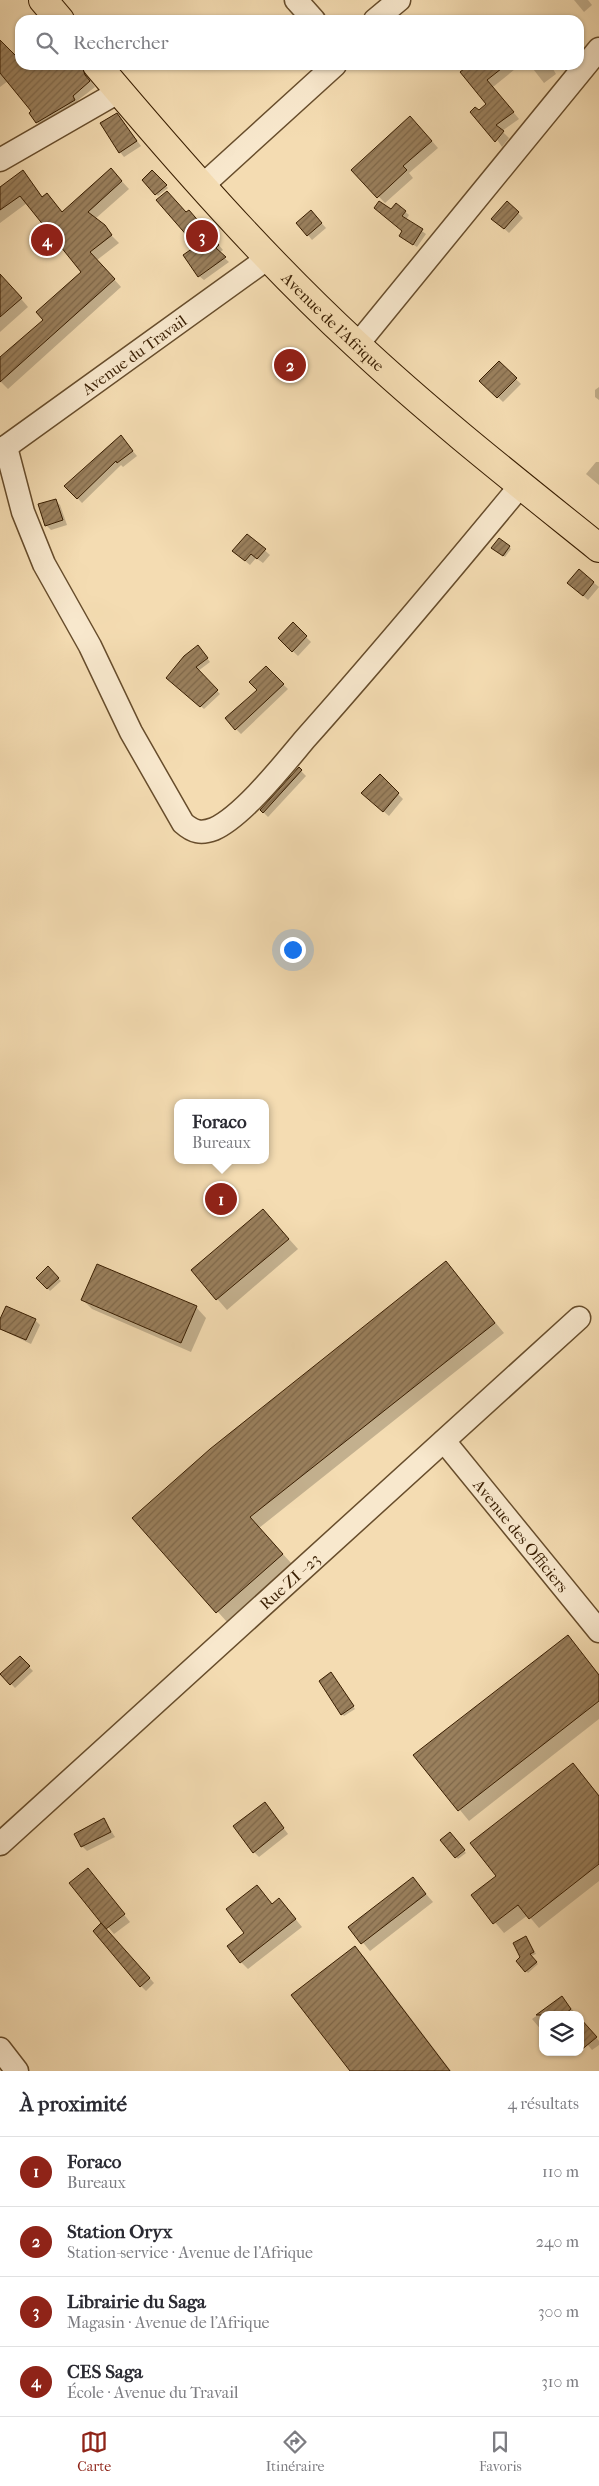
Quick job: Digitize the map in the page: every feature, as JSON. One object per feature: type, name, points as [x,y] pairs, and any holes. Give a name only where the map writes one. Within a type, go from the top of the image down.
[{"type":"main road","points":[[43,0],[56,15]]},
{"type":"main road","name":"Avenue de l'Afrique","points":[[102,70],[202,186],[268,258],[357,345],[520,484],[599,548]]},
{"type":"street","points":[[296,0],[310,15]]},
{"type":"street","points":[[381,15],[399,0]]},
{"type":"street","points":[[584,67],[599,49]]},
{"type":"street","points":[[202,186],[330,70]]},
{"type":"street","points":[[357,345],[582,70]]},
{"type":"street","points":[[0,160],[120,91]]},
{"type":"street","name":"Avenue du Travail","points":[[3,449],[268,258]]},
{"type":"street","points":[[3,449],[23,512],[44,564],[90,646],[131,732],[183,823],[192,831],[203,832],[215,828],[233,816],[267,784],[438,587],[520,484]]},
{"type":"street","name":"Rue ZI - 23","points":[[0,1844],[579,1318]]},
{"type":"street","name":"Avenue des Officiers","points":[[444,1441],[599,1631]]},
{"type":"street","points":[[0,2049],[17,2071]]},
{"type":"building","points":[[0,40],[15,55],[15,70],[84,70],[90,81],[73,96],[75,100],[36,123],[29,113],[31,111],[0,73]]},
{"type":"building","points":[[463,70],[500,70],[487,80],[514,112],[496,125],[504,131],[495,142],[470,112],[475,107],[479,110],[486,104],[460,72]]},
{"type":"building","points":[[117,113],[137,141],[119,153],[100,123]]},
{"type":"building","points":[[410,116],[432,141],[403,166],[407,170],[377,198],[351,170]]},
{"type":"building","points":[[111,168],[122,181],[88,212],[105,225],[112,235],[90,252],[115,279],[0,382],[0,357],[43,320],[36,312],[81,272],[20,196],[0,210],[0,187],[23,170],[42,197],[47,193],[62,212]]},
{"type":"building","points":[[152,170],[167,185],[155,195],[142,180]]},
{"type":"building","points":[[167,191],[186,212],[189,210],[219,245],[216,248],[226,257],[198,277],[183,255],[196,246],[156,200]]},
{"type":"building","points":[[379,201],[391,209],[396,203],[406,211],[402,216],[423,229],[413,245],[399,236],[402,231],[374,208]]},
{"type":"building","points":[[507,201],[519,212],[504,229],[491,219]]},
{"type":"building","points":[[311,210],[322,223],[307,236],[296,223]]},
{"type":"building","points":[[0,274],[22,298],[0,317]]},
{"type":"building","points":[[499,361],[517,378],[497,398],[479,381]]},
{"type":"building","points":[[121,435],[133,451],[117,463],[116,461],[77,499],[64,486]]},
{"type":"building","points":[[56,499],[63,520],[45,526],[38,504]]},
{"type":"building","points":[[247,534],[266,549],[257,559],[251,554],[245,561],[232,551]]},
{"type":"building","points":[[499,538],[510,546],[503,556],[491,548]]},
{"type":"building","points":[[579,569],[594,582],[583,596],[567,583]]},
{"type":"building","points":[[293,622],[307,636],[292,652],[278,638]]},
{"type":"building","points":[[198,645],[208,658],[196,667],[218,690],[200,707],[166,678],[184,656]]},
{"type":"building","points":[[266,666],[284,684],[235,730],[225,718],[257,690],[249,682]]},
{"type":"building","points":[[299,767],[302,770],[263,813],[260,810]]},
{"type":"building","points":[[380,774],[399,793],[383,812],[361,793]]},
{"type":"building","points":[[263,1209],[289,1239],[216,1300],[191,1270]]},
{"type":"building","points":[[446,1261],[495,1323],[250,1517],[283,1554],[216,1613],[132,1518],[210,1449]]},
{"type":"building","points":[[97,1264],[197,1306],[181,1343],[81,1300]]},
{"type":"building","points":[[48,1266],[59,1278],[47,1289],[36,1278]]},
{"type":"building","points":[[6,1306],[36,1319],[26,1340],[0,1329],[0,1319]]},
{"type":"building","points":[[568,1635],[599,1675],[599,1701],[458,1811],[413,1755]]},
{"type":"building","points":[[20,1656],[30,1666],[10,1685],[0,1674]]},
{"type":"building","points":[[331,1672],[354,1706],[341,1715],[319,1681]]},
{"type":"building","points":[[573,1763],[599,1796],[599,1864],[529,1919],[518,1905],[493,1924],[471,1895],[496,1876],[470,1843]]},
{"type":"building","points":[[265,1802],[284,1828],[253,1853],[233,1826]]},
{"type":"building","points":[[104,1818],[111,1832],[81,1847],[74,1834]]},
{"type":"building","points":[[450,1832],[465,1850],[455,1858],[440,1840]]},
{"type":"building","points":[[88,1868],[125,1914],[106,1929],[69,1883]]},
{"type":"building","points":[[413,1877],[426,1894],[361,1944],[348,1927]]},
{"type":"building","points":[[257,1885],[272,1904],[279,1898],[296,1919],[240,1963],[227,1946],[244,1933],[226,1909]]},
{"type":"building","points":[[101,1923],[150,1978],[140,1987],[93,1931]]},
{"type":"building","points":[[526,1936],[534,1952],[530,1954],[537,1962],[525,1972],[516,1961],[520,1957],[513,1943]]},
{"type":"building","points":[[355,1946],[450,2071],[350,2071],[291,1995]]},
{"type":"building","points":[[562,1996],[571,2009],[569,2011],[541,2011]]},
{"type":"building","points":[[584,2022],[597,2037],[584,2048]]},
{"type":"place","name":"Librairie du Saga","points":[[202,236]]},
{"type":"place","name":"CES Saga","points":[[47,240]]},
{"type":"place","name":"Station Oryx","points":[[290,365]]},
{"type":"place","name":"Foraco","points":[[221,1199]]}]
